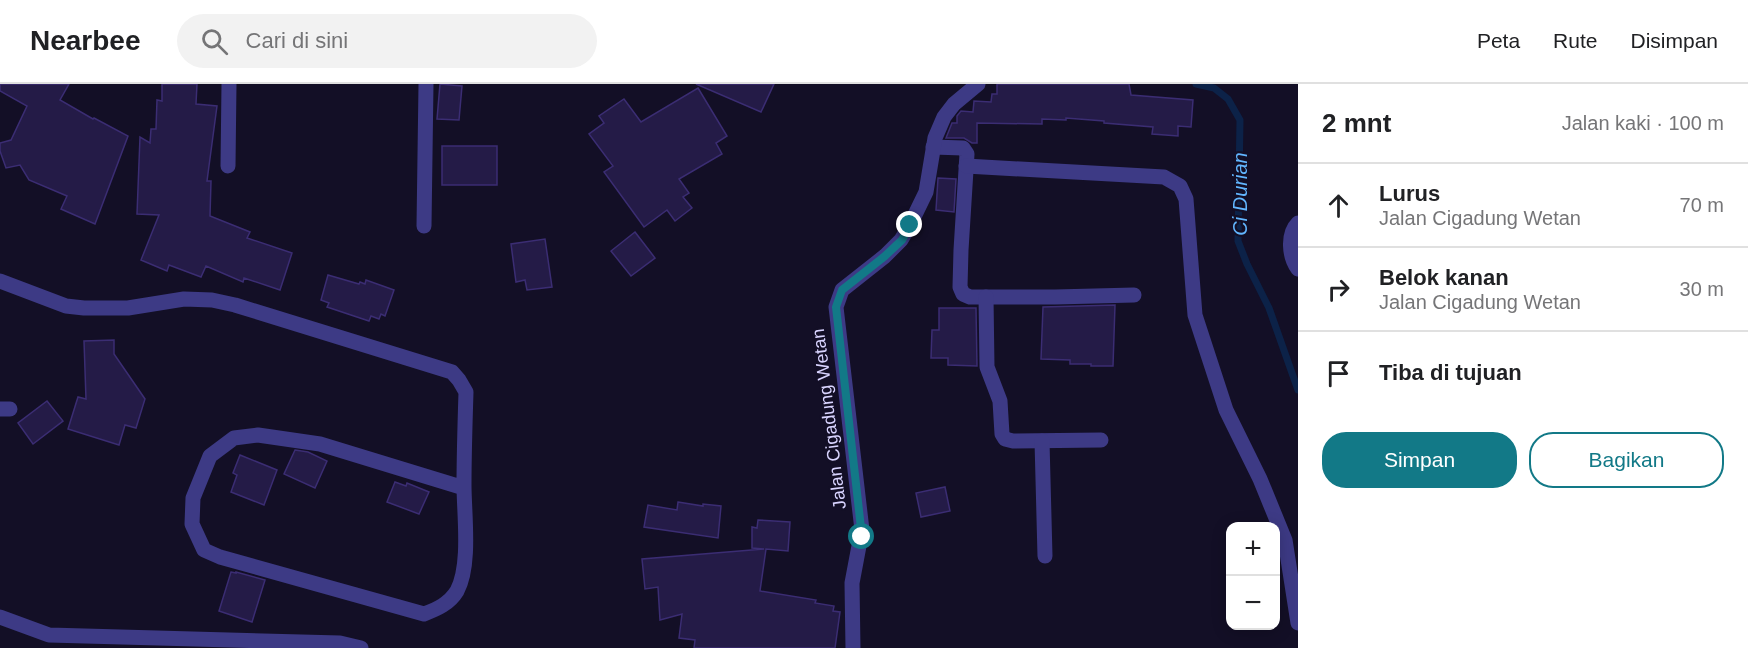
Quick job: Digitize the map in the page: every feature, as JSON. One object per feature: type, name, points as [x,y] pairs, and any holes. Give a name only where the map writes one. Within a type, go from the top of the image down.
[{"type":"street","points":[[228,166],[229,84]]},
{"type":"street","points":[[424,226],[426,84]]},
{"type":"street","name":"Jalan Cigadung Wetan","points":[[853,648],[852,583],[862,530],[836,307],[842,290],[902,240],[926,192],[938,129],[954,104],[978,84]]},
{"type":"street","points":[[933,147],[963,148],[967,154],[960,287],[963,294],[970,297],[1134,295]]},
{"type":"street","points":[[966,166],[1164,177],[1180,186],[1186,199],[1195,315],[1226,411],[1260,479],[1285,540],[1298,624]]},
{"type":"street","points":[[1298,223],[1294,227],[1290,246],[1292,262],[1298,269]]},
{"type":"street","points":[[0,282],[66,306],[84,308],[128,308],[184,299],[212,300],[235,305],[452,372],[459,380],[466,393],[464,488],[467,533],[462,577],[458,590],[451,600],[439,608],[424,614],[220,556],[204,549],[192,524],[193,498],[210,456],[234,438],[258,435],[320,444],[464,488]]},
{"type":"street","points":[[986,297],[987,367],[1000,401],[1002,434],[1005,439],[1013,441],[1101,440]]},
{"type":"street","points":[[1042,441],[1045,556]]},
{"type":"street","points":[[0,617],[49,635],[340,643],[361,648]]},
{"type":"building","points":[[0,84],[69,84],[60,100],[128,136],[95,224],[61,209],[67,196],[29,180],[20,165],[6,168],[0,151],[0,143],[11,140],[27,106],[0,91]]},
{"type":"building","points":[[162,84],[197,84],[196,104],[217,106],[207,181],[211,181],[210,216],[250,232],[247,238],[292,253],[280,290],[244,278],[243,282],[206,266],[201,277],[169,265],[167,271],[141,260],[159,215],[137,214],[140,137],[150,143],[151,129],[156,129],[157,100],[162,101]]},
{"type":"building","points":[[440,84],[462,86],[459,120],[437,119]]},
{"type":"building","points":[[696,84],[774,84],[761,112]]},
{"type":"building","points":[[997,84],[1129,84],[1131,95],[1193,100],[1191,127],[1178,126],[1178,136],[1152,134],[1153,127],[1066,118],[1066,120],[1042,119],[1042,124],[977,123],[977,143],[964,138],[946,138],[952,123],[957,123],[957,116],[961,111],[973,112],[974,101],[991,102],[992,94],[997,94]]},
{"type":"building","points":[[698,88],[727,136],[716,143],[722,154],[679,179],[689,193],[683,197],[692,208],[675,221],[667,210],[644,227],[604,172],[613,166],[589,134],[604,123],[599,116],[624,99],[641,122]]},
{"type":"building","points":[[442,146],[497,146],[497,185],[442,185]]},
{"type":"building","points":[[938,178],[956,179],[954,212],[936,210]]},
{"type":"building","points":[[635,232],[655,258],[631,276],[611,251]]},
{"type":"building","points":[[545,239],[552,287],[527,290],[525,280],[516,282],[511,244]]},
{"type":"building","points":[[328,275],[359,284],[360,282],[365,284],[366,280],[394,290],[385,316],[381,314],[379,319],[371,316],[369,321],[327,307],[329,303],[321,300]]},
{"type":"building","points":[[1115,305],[1113,366],[1070,364],[1070,360],[1041,359],[1043,307]]},
{"type":"building","points":[[939,308],[976,308],[977,366],[948,365],[948,358],[931,358],[932,330],[939,330]]},
{"type":"building","points":[[114,340],[114,354],[145,399],[136,428],[125,425],[119,445],[68,429],[78,397],[86,399],[84,341]]},
{"type":"building","points":[[47,401],[63,421],[33,444],[18,423]]},
{"type":"building","points":[[295,450],[308,452],[327,461],[315,488],[284,474]]},
{"type":"building","points":[[240,455],[277,470],[264,505],[231,492],[237,475],[233,473]]},
{"type":"building","points":[[395,482],[406,486],[407,483],[429,492],[419,514],[387,502]]},
{"type":"building","points":[[945,487],[950,511],[921,517],[916,493]]},
{"type":"building","points":[[678,502],[721,506],[718,538],[644,527],[648,505],[677,510]]},
{"type":"building","points":[[758,520],[790,522],[788,551],[766,549],[760,591],[816,600],[815,603],[834,606],[833,611],[840,612],[835,648],[694,648],[695,640],[679,638],[682,614],[660,620],[658,587],[645,589],[642,559],[764,549],[752,548],[752,527],[757,528]]},
{"type":"building","points":[[231,572],[265,580],[252,622],[219,611]]},
{"type":"waterway","name":"Ci Durian","points":[[1196,84],[1214,88],[1228,99],[1240,120],[1238,241],[1269,308],[1298,390]]},
{"type":"route","points":[[862,537],[836,307],[842,290],[902,240],[910,225]]}]
